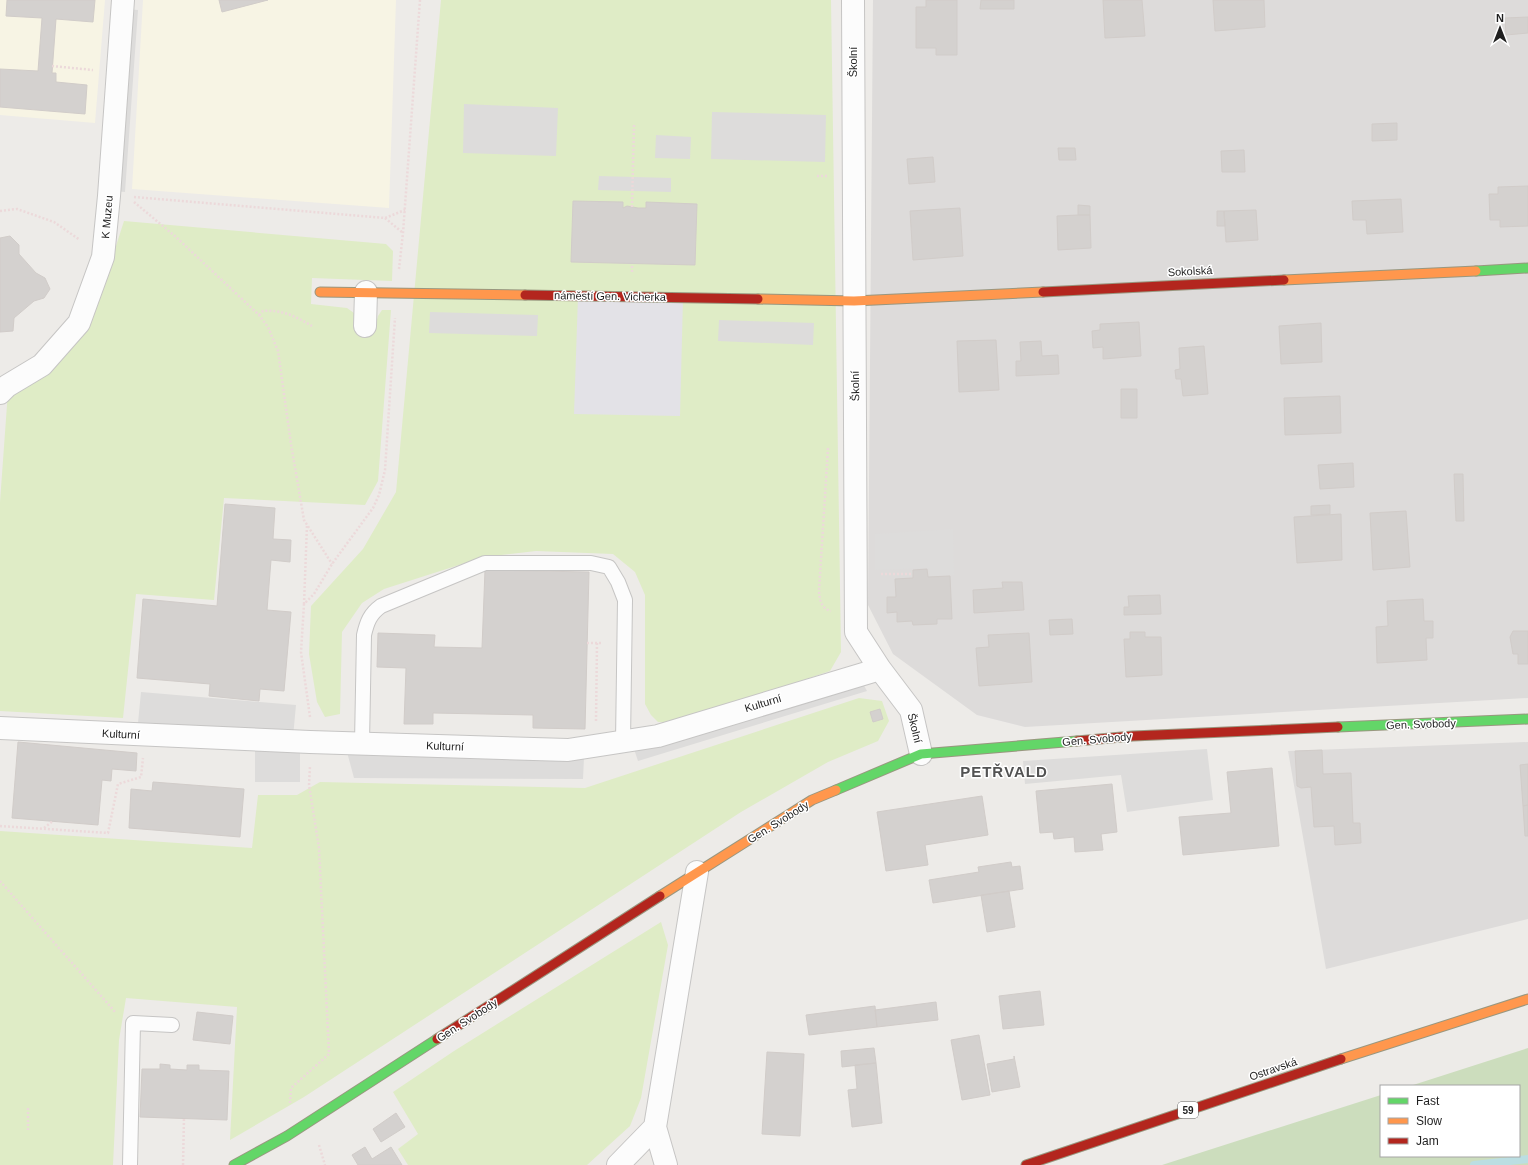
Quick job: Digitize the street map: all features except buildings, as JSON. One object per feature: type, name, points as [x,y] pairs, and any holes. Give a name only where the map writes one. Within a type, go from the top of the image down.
[{"type":"street","name":"K Muzeu","points":[[0,393],[7,386],[42,364],[79,323],[103,257],[109,196],[122,0]]},
{"type":"street","name":"Školní","points":[[853,0],[856,632],[880,668],[912,710],[921,754]]},
{"type":"street","name":"Sokolská","points":[[854,301],[1528,268]]},
{"type":"street","name":"náměstí Gen. Vicherka","points":[[320,292],[396,292],[854,301]]},
{"type":"street","points":[[365,326],[366,292]]},
{"type":"street","name":"Kulturní","points":[[0,728],[310,742],[568,750],[623,731],[658,736],[880,668]]},
{"type":"street","name":"Gen. Svobody","points":[[234,1165],[287,1136],[697,872],[812,800],[921,754],[1133,736],[1528,719]]},
{"type":"street","points":[[666,1165],[655,1127],[697,872]]},
{"type":"street","name":"Ostravská","points":[[1022,1165],[1027,1165],[1349,1056],[1528,999]]},
{"type":"street","points":[[618,1165],[655,1127]]},
{"type":"lane","points":[[362,743],[364,635],[367,622],[373,611],[381,606],[485,563],[591,563],[609,567],[626,600],[623,731]]},
{"type":"lane","points":[[130,1165],[133,1023],[172,1026]]},
{"type":"path","points":[[304,604],[314,594],[332,564],[373,508],[381,490],[385,470],[396,292],[405,210],[420,0]]},
{"type":"path","points":[[52,66],[117,72]]},
{"type":"path","points":[[632,207],[634,124]]},
{"type":"path","points":[[817,176],[831,176]]},
{"type":"path","points":[[332,564],[304,520],[291,444],[286,398],[278,351],[268,327],[259,315],[176,237],[128,197],[385,218],[405,210]]},
{"type":"path","points":[[0,211],[17,209],[54,222],[103,257]]},
{"type":"path","points":[[385,218],[403,233]]},
{"type":"path","points":[[259,315],[263,311],[278,312],[292,315],[312,326]]},
{"type":"path","points":[[828,446],[820,601],[825,609],[836,612],[856,613]]},
{"type":"path","points":[[307,525],[301,652],[310,711],[310,742]]},
{"type":"path","points":[[908,574],[913,574]]},
{"type":"path","points":[[587,643],[601,643]]},
{"type":"path","points":[[597,643],[596,721],[623,731]]},
{"type":"path","points":[[0,826],[108,832],[118,784],[141,777],[144,735]]},
{"type":"path","points":[[287,1136],[291,1088],[329,1054],[319,848],[309,785]]},
{"type":"path","points":[[44,828],[53,821]]},
{"type":"path","points":[[0,881],[117,1014]]},
{"type":"path","points":[[28,1106],[28,1130]]},
{"type":"path","points":[[183,1165],[184,1118]]},
{"type":"shaded area","points":[[0,0],[105,0],[95,123],[0,115]]},
{"type":"shaded area","points":[[143,0],[396,0],[389,208],[132,189]]},
{"type":"shaded area","points":[[873,0],[1528,0],[1528,698],[1025,727],[977,715],[893,654],[868,605]]},
{"type":"shaded area","points":[[126,9],[138,10],[125,192],[113,191]]},
{"type":"shaded area","points":[[464,104],[558,108],[556,156],[463,153]]},
{"type":"shaded area","points":[[712,112],[826,115],[825,162],[711,159]]},
{"type":"shaded area","points":[[656,135],[691,137],[690,159],[655,158]]},
{"type":"shaded area","points":[[599,176],[671,178],[671,192],[598,190]]},
{"type":"shaded area","points":[[578,296],[683,298],[680,416],[574,414]]},
{"type":"shaded area","points":[[430,312],[538,315],[537,336],[429,333]]},
{"type":"shaded area","points":[[719,320],[814,323],[813,345],[718,341]]},
{"type":"shaded area","points":[[953,529],[954,575],[930,576],[929,568],[875,570],[875,534]]},
{"type":"shaded area","points":[[862,682],[867,691],[638,761],[634,749]]},
{"type":"shaded area","points":[[141,692],[296,705],[293,737],[138,723]]},
{"type":"shaded area","points":[[1528,742],[1528,919],[1326,969],[1288,751]]},
{"type":"shaded area","points":[[1207,749],[1213,800],[1127,812],[1121,775],[1025,784],[1023,761]]},
{"type":"shaded area","points":[[255,751],[300,751],[300,782],[255,782]]},
{"type":"shaded area","points":[[347,752],[584,758],[583,779],[354,778]]},
{"type":"green space","points":[[441,0],[831,0],[841,652],[830,671],[677,723],[658,722],[651,715],[645,704],[645,595],[635,572],[613,554],[536,551],[484,557],[384,589],[362,603],[342,632],[340,714],[325,717],[317,702],[309,654],[311,606],[363,549],[396,492]]},
{"type":"green space","points":[[124,221],[386,244],[393,251],[392,281],[312,278],[311,304],[347,308],[354,313],[360,327],[375,327],[378,316],[382,310],[391,310],[378,481],[365,505],[224,498],[214,600],[136,594],[123,718],[0,711],[0,502],[8,391],[50,369],[91,324]]},
{"type":"green space","points":[[859,698],[882,701],[889,721],[878,741],[828,762],[741,812],[304,1097],[230,1140],[237,1007],[126,998],[119,1040],[113,1165],[0,1165],[0,831],[252,848],[258,795],[297,795],[320,782],[585,788]]},
{"type":"green space","points":[[661,922],[668,945],[641,1098],[630,1126],[587,1165],[408,1165],[398,1149],[418,1134],[393,1092],[454,1051]]},
{"type":"green space","points":[[1528,1048],[1528,1165],[1162,1165],[1380,1095],[1380,1157],[1520,1157],[1520,1085],[1413,1085]]},
{"type":"waterway","points":[[1474,1165],[1528,1159]]},
{"type":"traffic: fast","points":[[1476,271],[1528,268]]},
{"type":"traffic: fast","points":[[1338,727],[1528,719]]},
{"type":"traffic: fast","points":[[836,790],[921,754],[1077,741]]},
{"type":"traffic: fast","points":[[234,1165],[287,1136],[437,1039]]},
{"type":"traffic: slow","points":[[1284,280],[1476,271]]},
{"type":"traffic: slow","points":[[320,292],[525,295]]},
{"type":"traffic: slow","points":[[758,299],[854,301],[1043,292]]},
{"type":"traffic: slow","points":[[660,896],[812,800],[836,790]]},
{"type":"traffic: slow","points":[[1341,1059],[1528,999]]},
{"type":"traffic: jam","points":[[1043,292],[1284,280]]},
{"type":"traffic: jam","points":[[525,295],[758,299]]},
{"type":"traffic: jam","points":[[1077,741],[1133,736],[1338,727]]},
{"type":"traffic: jam","points":[[437,1039],[660,896]]},
{"type":"traffic: jam","points":[[1026,1165],[1341,1059]]},
{"type":"district","name":"PETŘVALD","points":[[1004,772]]}]
